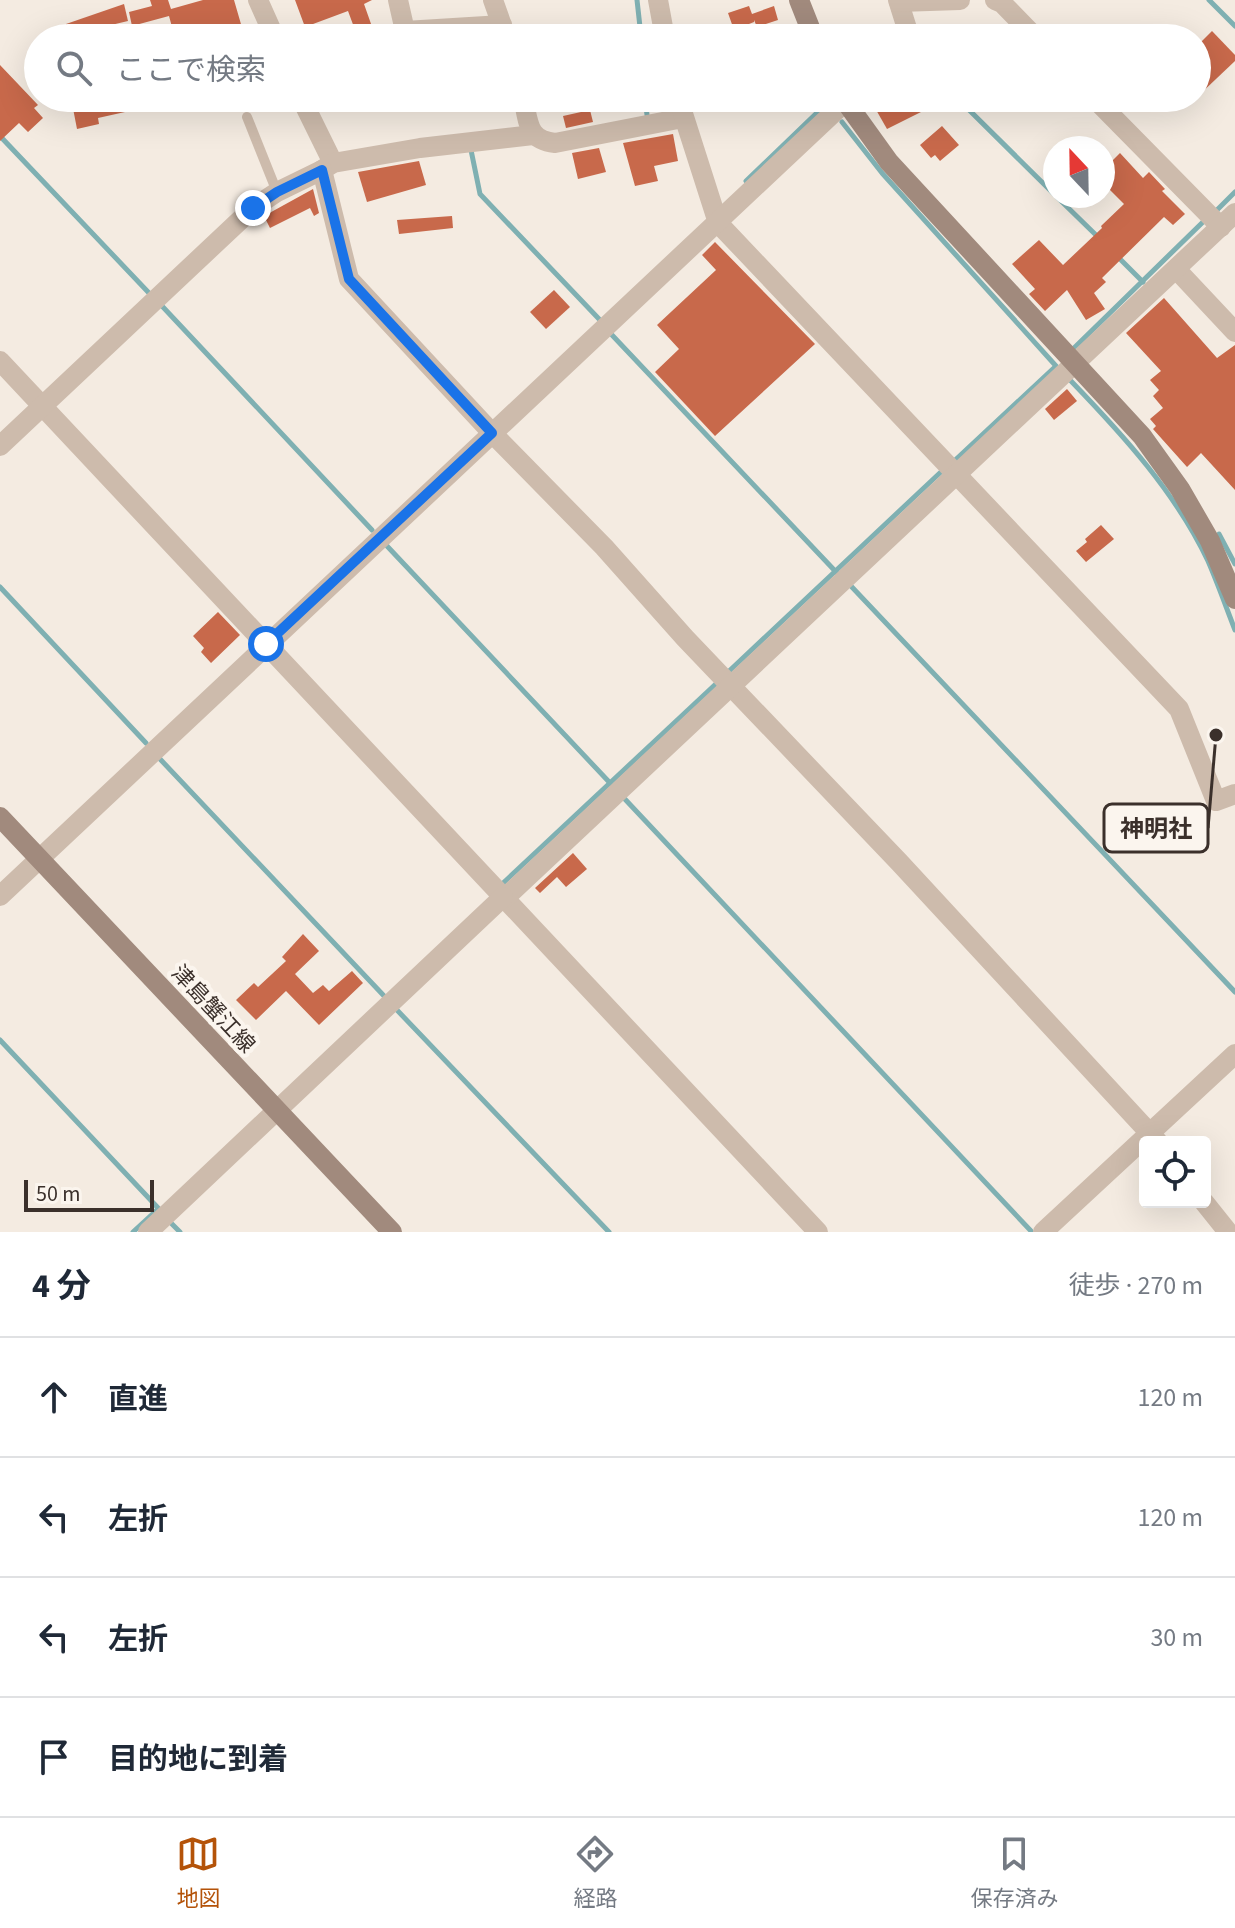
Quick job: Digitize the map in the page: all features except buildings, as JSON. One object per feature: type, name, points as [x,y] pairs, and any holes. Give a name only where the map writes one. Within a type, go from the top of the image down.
[{"type":"street","points":[[258,0],[269,24]]},
{"type":"street","points":[[398,0],[403,24]]},
{"type":"street","points":[[493,0],[502,24]]},
{"type":"street","points":[[658,0],[662,24]]},
{"type":"street","points":[[799,0],[808,24]]},
{"type":"street","points":[[905,24],[898,1],[960,0]]},
{"type":"street","points":[[995,0],[1022,24]]},
{"type":"street","points":[[306,112],[328,167],[349,279],[492,433],[604,547],[724,680],[899,862],[1153,1136]]},
{"type":"street","points":[[527,112],[533,135],[540,141],[555,143],[666,112]]},
{"type":"street","points":[[682,112],[690,128],[718,223],[1179,709],[1216,801],[1235,794]]},
{"type":"street","points":[[0,896],[836,112]]},
{"type":"street","points":[[858,112],[889,162],[1142,436],[1180,489],[1210,541],[1234,594]]},
{"type":"street","points":[[148,1232],[950,468],[1074,364],[1176,269],[1219,218],[1109,112]]},
{"type":"street","points":[[0,446],[253,208],[277,192],[328,167],[420,148],[533,135]]},
{"type":"street","points":[[1176,269],[1235,332]]},
{"type":"street","points":[[0,361],[818,1232]]},
{"type":"street","name":"津島蟹江線","points":[[0,817],[392,1232]]},
{"type":"street","points":[[1155,1136],[1235,1054]]},
{"type":"street","points":[[1043,1232],[1139,1150]]},
{"type":"street","points":[[1209,1208],[1228,1232]]},
{"type":"lane","points":[[247,117],[277,192]]},
{"type":"waterway","points":[[637,0],[640,24]]},
{"type":"waterway","points":[[1209,0],[1235,26]]},
{"type":"waterway","points":[[746,181],[818,112]]},
{"type":"waterway","points":[[971,112],[1043,183]]},
{"type":"waterway","points":[[842,122],[882,173],[1056,366],[951,464]]},
{"type":"waterway","points":[[0,136],[149,293]]},
{"type":"waterway","points":[[471,150],[480,194],[599,319]]},
{"type":"waterway","points":[[1213,214],[1235,192]]},
{"type":"waterway","points":[[1068,208],[1098,237]]},
{"type":"waterway","points":[[1073,349],[1205,220]]},
{"type":"waterway","points":[[1117,256],[1143,282]]},
{"type":"waterway","points":[[162,306],[372,530]]},
{"type":"waterway","points":[[612,335],[837,573]]},
{"type":"waterway","points":[[1071,381],[1129,444],[1180,512],[1208,561],[1235,630]]},
{"type":"waterway","points":[[726,674],[943,470]]},
{"type":"waterway","points":[[1219,534],[1235,564]]},
{"type":"waterway","points":[[387,546],[611,784]]},
{"type":"waterway","points":[[850,585],[1235,992]]},
{"type":"waterway","points":[[0,587],[146,743]]},
{"type":"waterway","points":[[501,885],[719,681]]},
{"type":"waterway","points":[[160,759],[386,998]]},
{"type":"waterway","points":[[622,796],[1031,1231]]},
{"type":"waterway","points":[[396,1009],[609,1232]]},
{"type":"waterway","points":[[0,1040],[160,1210]]},
{"type":"waterway","points":[[133,1232],[158,1209]]},
{"type":"waterway","points":[[170,1222],[180,1232]]},
{"type":"place","name":"神明社","points":[[1216,735]]},
{"type":"route","points":[[253,208],[277,192],[322,170],[349,279],[492,433],[266,644]]}]
